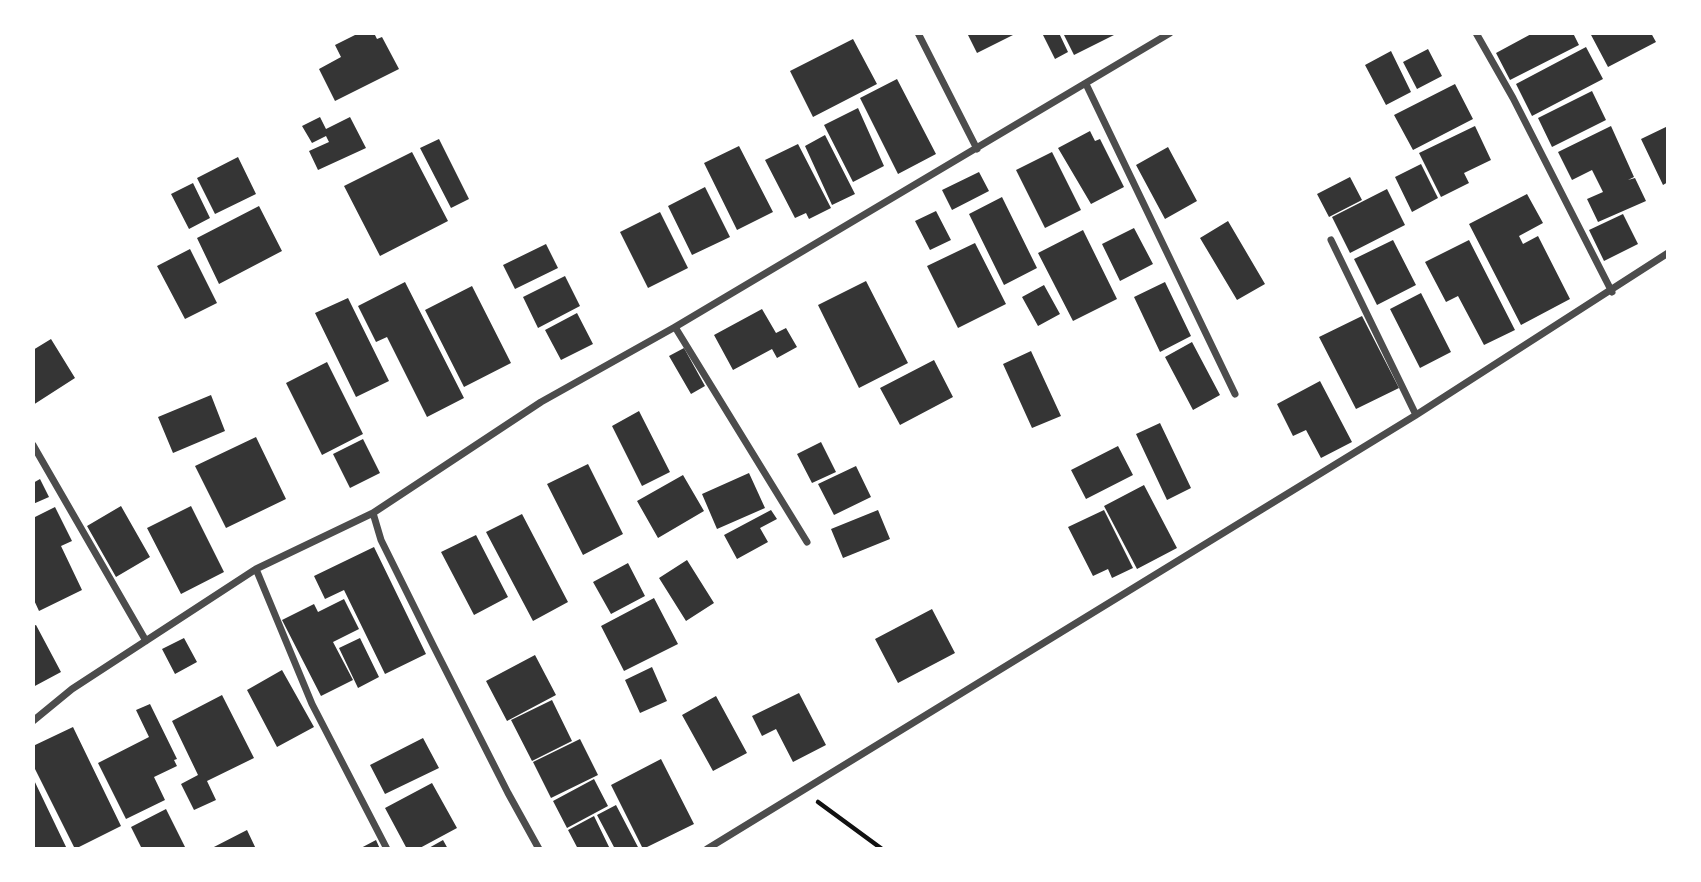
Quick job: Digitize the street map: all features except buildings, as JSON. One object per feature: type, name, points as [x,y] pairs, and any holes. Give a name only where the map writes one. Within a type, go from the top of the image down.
[{"type":"street","points":[[918,33],[976,149]]},
{"type":"street","points":[[33,721],[72,689],[256,569],[373,513],[541,402],[675,327],[1170,33]]},
{"type":"street","points":[[1476,33],[1513,98],[1612,292]]},
{"type":"street","points":[[1086,84],[1235,394]]},
{"type":"street","points":[[1331,240],[1416,415]]},
{"type":"street","points":[[707,849],[800,789],[1416,415],[1612,292],[1668,253]]},
{"type":"street","points":[[675,327],[807,542]]},
{"type":"street","points":[[33,445],[146,641]]},
{"type":"street","points":[[373,513],[381,540],[539,849]]},
{"type":"street","points":[[256,569],[312,704],[387,849]]},
{"type":"path","points":[[800,789],[882,849]]}]
